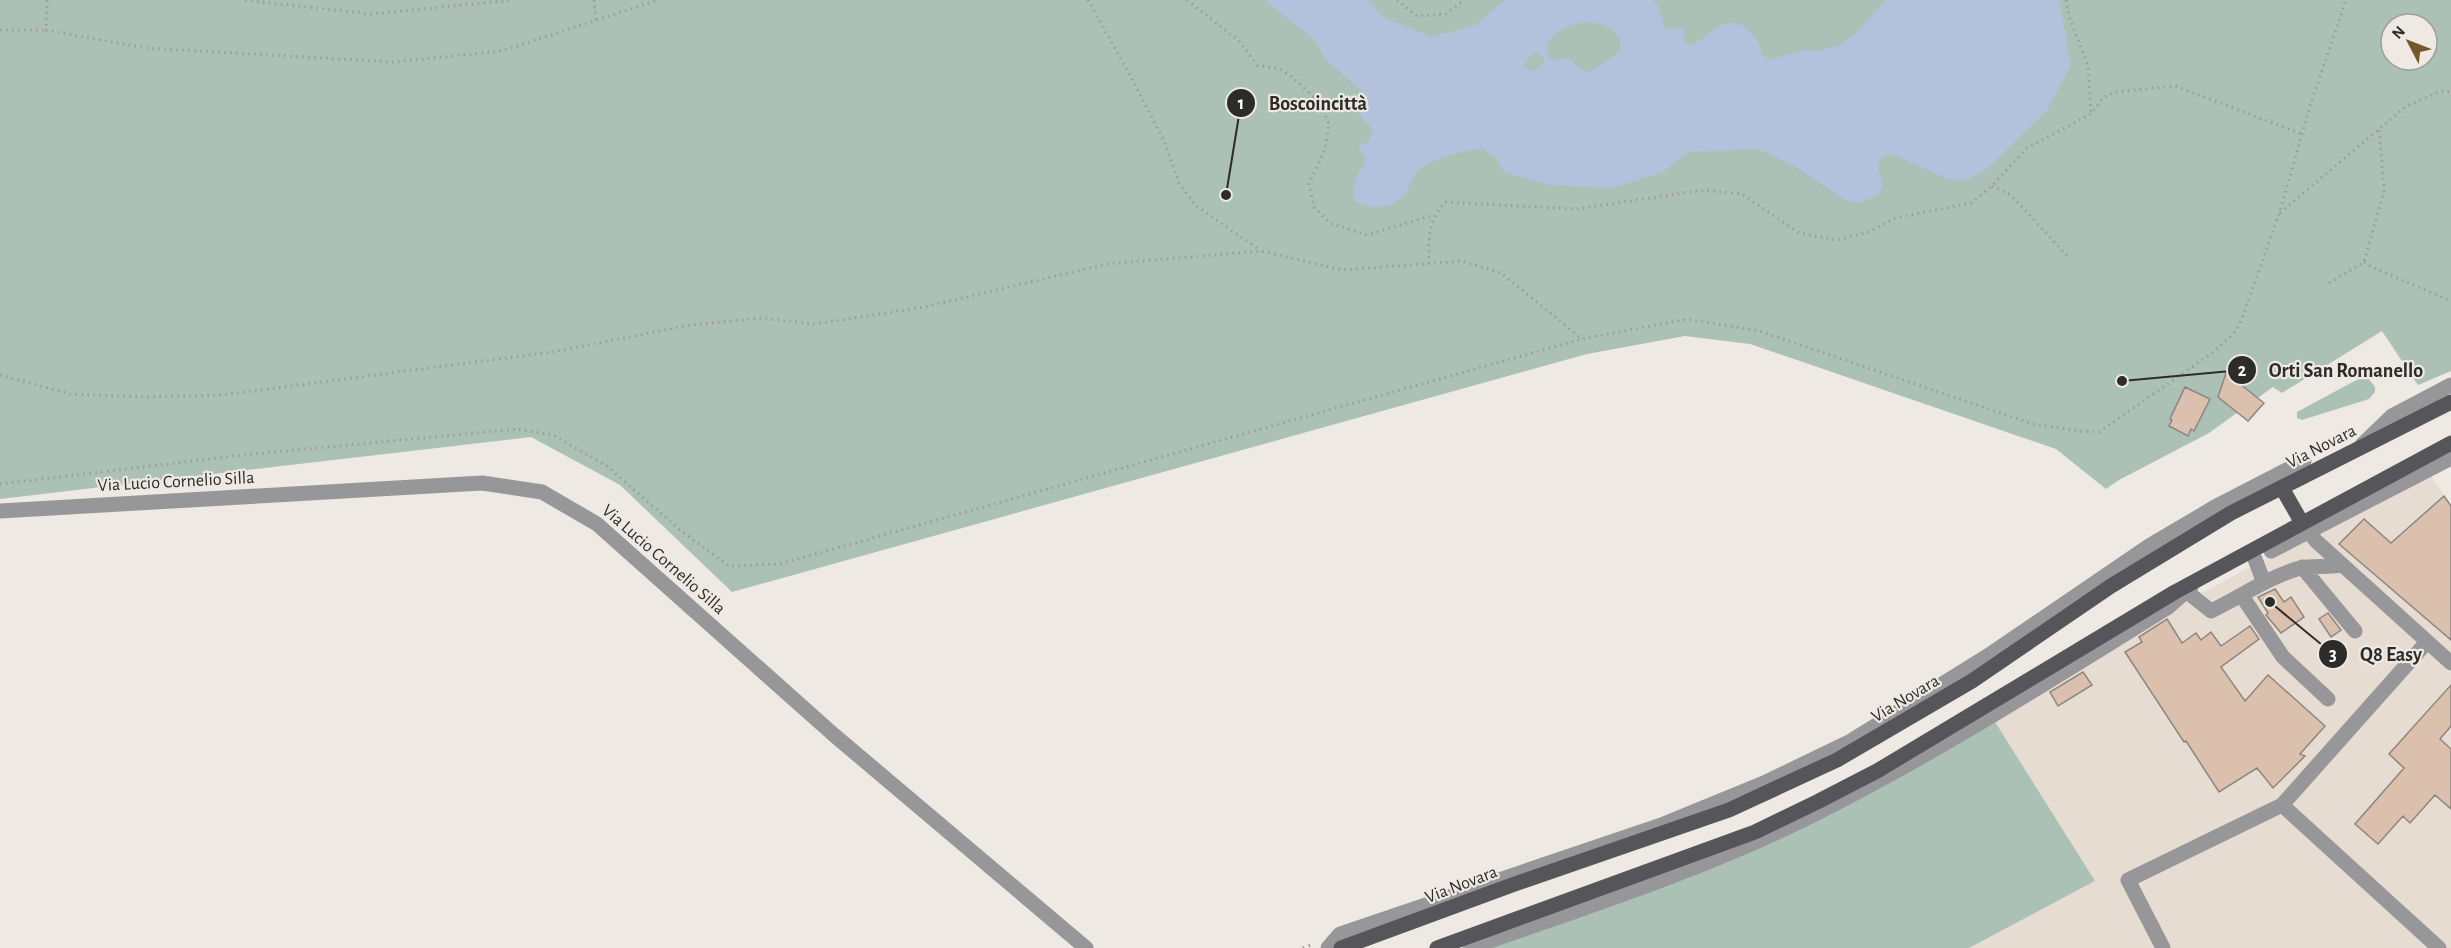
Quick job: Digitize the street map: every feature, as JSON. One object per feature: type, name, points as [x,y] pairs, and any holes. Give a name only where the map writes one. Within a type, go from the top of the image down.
[{"type":"main road","name":"Via Novara","points":[[1341,948],[1512,885],[1729,810],[1828,765],[1972,681],[2111,586],[2231,513],[2451,402]]},
{"type":"main road","points":[[1437,948],[1755,832],[1817,802],[1877,771],[2201,578],[2305,528],[2451,442]]},
{"type":"main road","points":[[2282,488],[2305,528]]},
{"type":"street","points":[[2358,449],[2392,416],[2451,385]]},
{"type":"street","points":[[2271,550],[2305,528],[2451,459]]},
{"type":"street","points":[[1328,948],[1340,934],[1664,824],[1764,783],[1849,742],[1992,653],[2149,546],[2215,507],[2304,461]]},
{"type":"street","name":"Via Lucio Cornelio Silla","points":[[0,511],[482,483],[542,492],[597,524],[834,735],[1086,948]]},
{"type":"street","points":[[2305,528],[2342,565],[2451,663]]},
{"type":"street","points":[[2255,559],[2264,583]]},
{"type":"street","points":[[2191,595],[2211,611],[2264,583],[2302,567],[2328,568],[2342,565]]},
{"type":"street","points":[[2302,567],[2355,631]]},
{"type":"street","points":[[1470,948],[1663,881],[1804,819],[1900,770],[1998,713],[2167,608],[2201,578]]},
{"type":"street","points":[[2242,596],[2283,657],[2328,699]]},
{"type":"street","points":[[2163,948],[2128,880],[2282,805],[2427,642]]},
{"type":"street","points":[[2282,805],[2439,948]]},
{"type":"path","points":[[46,30],[47,0]]},
{"type":"path","points":[[245,0],[371,14],[514,0]]},
{"type":"path","points":[[594,0],[596,20]]},
{"type":"path","points":[[0,30],[46,30],[146,48],[393,62],[502,51],[658,0]]},
{"type":"path","points":[[1088,0],[1164,141],[1179,183],[1195,205],[1261,251]]},
{"type":"path","points":[[1187,0],[1238,40],[1257,65],[1280,69],[1316,99],[1329,123],[1325,149],[1309,183],[1314,207],[1330,223],[1367,236],[1434,215]]},
{"type":"path","points":[[1397,0],[1417,16],[1446,14],[1464,0]]},
{"type":"path","points":[[2066,0],[2070,19],[2088,65],[2091,114]]},
{"type":"path","points":[[0,484],[243,454],[518,429],[554,435],[607,466],[680,530],[729,566],[780,564],[1582,339],[1687,319],[1759,331],[2033,424],[2099,432],[2212,353],[2234,333],[2241,321],[2279,214],[2302,134],[2346,0]]},
{"type":"path","points":[[1429,264],[1429,231],[1434,215],[1445,202],[1576,209],[1704,189],[1742,194],[1799,233],[1837,240],[1869,232],[1895,218],[1971,203],[1992,186],[2027,148],[2091,114],[2102,99],[2114,92],[2175,86],[2302,134]]},
{"type":"path","points":[[2279,214],[2405,107],[2441,91],[2451,93]]},
{"type":"path","points":[[2330,283],[2364,262],[2384,191],[2379,127]]},
{"type":"path","points":[[1992,186],[2011,195],[2070,259]]},
{"type":"path","points":[[0,375],[70,394],[143,397],[222,394],[552,352],[691,325],[761,318],[815,324],[924,307],[1107,264],[1261,251],[1342,270],[1461,261],[1501,273],[1582,339]]},
{"type":"path","points":[[2364,262],[2451,301]]},
{"type":"shaded area","points":[[2429,472],[2451,506],[2451,948],[1969,948],[2095,881],[1992,717],[2188,600]]},
{"type":"green space","points":[[0,0],[2451,0],[2451,371],[2418,385],[2382,331],[2282,393],[2273,387],[2209,433],[2106,489],[2056,449],[1750,344],[1685,336],[1587,354],[732,592],[620,485],[531,437],[0,499]]},
{"type":"green space","points":[[2362,377],[2368,378],[2375,387],[2375,392],[2369,399],[2302,420],[2297,418],[2297,412]]},
{"type":"green space","points":[[1992,717],[2095,881],[1969,948],[1492,948]]},
{"type":"water","points":[[1265,0],[1367,0],[1383,17],[1431,37],[1476,25],[1505,0],[1652,0],[1658,5],[1664,27],[1669,30],[1679,27],[1684,31],[1685,42],[1689,46],[1720,26],[1735,23],[1743,26],[1752,34],[1759,44],[1762,55],[1770,60],[1802,50],[1818,51],[1837,46],[1854,35],[1886,0],[2059,0],[2071,65],[2047,110],[1987,169],[1965,181],[1948,179],[1892,154],[1879,160],[1878,170],[1883,184],[1877,196],[1858,203],[1845,200],[1791,164],[1758,149],[1688,152],[1663,172],[1613,188],[1550,185],[1504,172],[1495,157],[1483,149],[1451,154],[1436,160],[1416,174],[1399,200],[1387,206],[1373,207],[1354,201],[1355,181],[1365,164],[1365,158],[1359,149],[1361,145],[1368,142],[1372,134],[1371,127],[1360,116],[1365,105],[1362,91],[1325,59],[1315,40]],"holes":[[[1584,22],[1604,25],[1620,38],[1620,52],[1590,72],[1567,58],[1554,61],[1549,58],[1547,50],[1548,43],[1557,33]],[[1537,53],[1545,59],[1543,64],[1534,71],[1525,69],[1524,65],[1532,54]]]},
{"type":"building","points":[[2226,373],[2264,403],[2248,421],[2218,397]]},
{"type":"building","points":[[2185,387],[2210,399],[2194,431],[2191,429],[2188,436],[2169,426]]},
{"type":"building","points":[[2444,496],[2451,506],[2451,640],[2339,544],[2364,519],[2391,543]]},
{"type":"building","points":[[2275,589],[2284,602],[2291,597],[2304,617],[2281,633],[2266,615],[2268,613],[2258,597]]},
{"type":"building","points":[[2328,613],[2341,630],[2331,637],[2319,619]]},
{"type":"building","points":[[2167,619],[2182,643],[2196,633],[2201,640],[2211,632],[2221,646],[2250,626],[2259,639],[2221,667],[2245,701],[2268,675],[2325,726],[2300,754],[2305,756],[2273,788],[2257,768],[2219,792],[2125,652],[2142,642],[2139,637]]},
{"type":"building","points":[[2083,672],[2092,685],[2058,706],[2050,692]]},
{"type":"building","points":[[2451,685],[2451,726],[2440,739],[2451,749],[2451,809],[2435,795],[2410,823],[2403,816],[2378,844],[2355,824],[2404,768],[2389,754]]},
{"type":"place","name":"Boscoincittà","points":[[1226,195]]},
{"type":"place","name":"Orti San Romanello","points":[[2122,381]]},
{"type":"place","name":"Q8 Easy","points":[[2270,602]]}]
